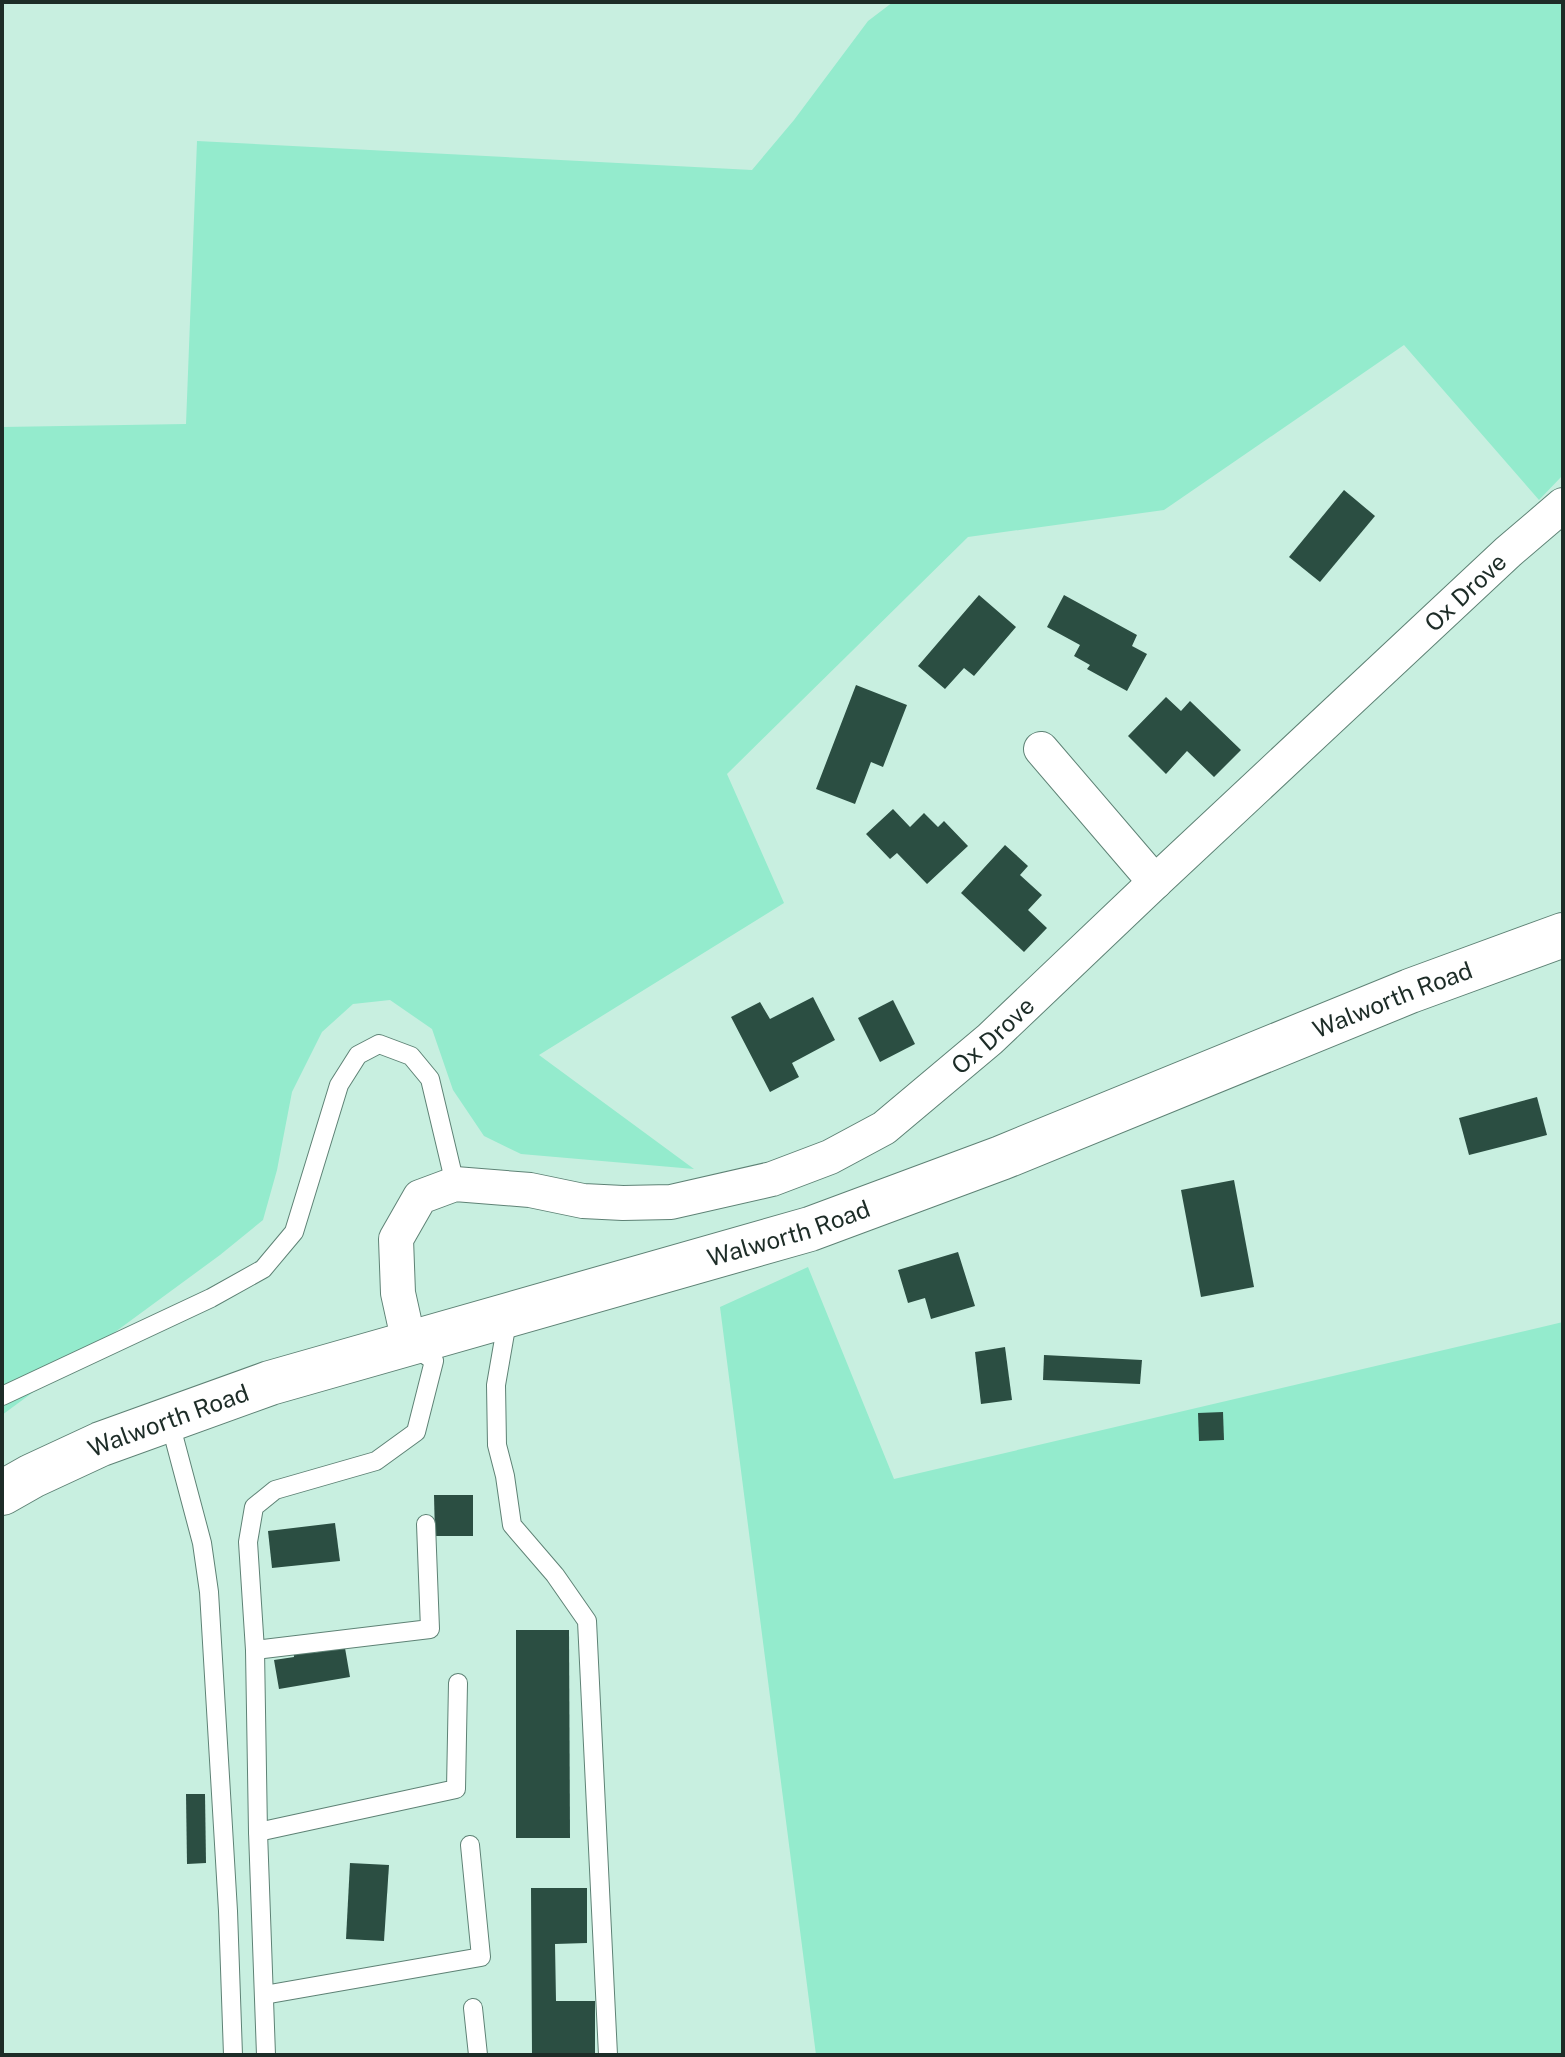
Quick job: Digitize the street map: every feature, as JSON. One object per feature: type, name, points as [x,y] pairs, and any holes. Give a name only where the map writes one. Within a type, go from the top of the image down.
[{"type":"street","name":"Ox Drove","points":[[409,1343],[398,1293],[396,1239],[420,1197],[455,1184],[530,1190],[583,1201],[671,1202],[772,1179],[830,1157],[884,1128],[990,1039],[1508,552],[1563,505]]},
{"type":"street","points":[[1041,749],[1155,882]]},
{"type":"street","name":"Walworth Road","points":[[2,1493],[101,1444],[270,1383],[810,1229],[1001,1158],[1410,991],[1563,935]]},
{"type":"lane","points":[[2,1396],[211,1298],[263,1269],[294,1232],[339,1085],[358,1055],[379,1044],[411,1056],[430,1079],[455,1184]]},
{"type":"lane","points":[[508,1316],[496,1385],[497,1445],[512,1525],[555,1575],[587,1621],[608,2055]]},
{"type":"lane","points":[[266,2055],[255,1650],[248,1542],[254,1507],[275,1490],[376,1461],[416,1432],[434,1361],[409,1343]]},
{"type":"lane","points":[[169,1419],[202,1543],[209,1592],[233,2055]]},
{"type":"lane","points":[[255,1650],[430,1629],[426,1524]]},
{"type":"lane","points":[[258,1832],[456,1789],[458,1683]]},
{"type":"lane","points":[[264,1995],[481,1957],[470,1845]]},
{"type":"lane","points":[[473,2008],[478,2055]]},
{"type":"green space","points":[[893,2],[1563,2],[1563,475],[1539,500],[1404,345],[1164,510],[968,537],[727,774],[784,903],[539,1055],[694,1169],[521,1154],[484,1136],[453,1090],[432,1029],[390,1000],[353,1004],[322,1032],[292,1092],[277,1170],[263,1220],[2,1415],[2,427],[186,424],[197,141],[752,170],[794,120],[868,21]]},
{"type":"green space","points":[[808,1267],[894,1479],[1563,1322],[1563,2055],[816,2055],[720,1307]]},
{"type":"building","points":[[1344,490],[1375,516],[1320,582],[1289,557]]},
{"type":"building","points":[[979,595],[1016,627],[974,676],[964,668],[945,689],[918,666]]},
{"type":"building","points":[[1064,595],[1137,635],[1132,646],[1147,654],[1127,691],[1087,669],[1090,665],[1074,656],[1080,645],[1047,627]]},
{"type":"building","points":[[856,685],[907,705],[883,767],[871,762],[855,804],[816,789]]},
{"type":"building","points":[[1166,697],[1181,711],[1190,701],[1241,750],[1214,777],[1187,751],[1166,774],[1128,736]]},
{"type":"building","points":[[893,809],[910,827],[924,813],[938,827],[944,821],[968,846],[927,884],[897,853],[890,859],[866,834]]},
{"type":"building","points":[[1005,845],[1028,866],[1020,875],[1042,895],[1028,910],[1047,928],[1024,952],[961,893]]},
{"type":"building","points":[[813,997],[835,1040],[792,1063],[799,1077],[770,1092],[731,1017],[760,1002],[770,1019]]},
{"type":"building","points":[[893,1000],[915,1044],[880,1062],[858,1018]]},
{"type":"building","points":[[1537,1097],[1547,1135],[1469,1155],[1459,1118]]},
{"type":"building","points":[[1234,1180],[1254,1287],[1201,1297],[1181,1190]]},
{"type":"building","points":[[958,1252],[975,1306],[931,1319],[925,1298],[908,1303],[898,1270]]},
{"type":"building","points":[[1005,1347],[1012,1400],[981,1404],[975,1352]]},
{"type":"building","points":[[1044,1355],[1142,1360],[1140,1384],[1043,1380]]},
{"type":"building","points":[[1223,1412],[1224,1440],[1199,1441],[1198,1413]]},
{"type":"building","points":[[434,1495],[473,1495],[473,1536],[435,1536]]},
{"type":"building","points":[[335,1523],[340,1561],[272,1568],[268,1531]]},
{"type":"building","points":[[516,1630],[569,1630],[570,1838],[516,1838]]},
{"type":"building","points":[[310,1645],[312,1653],[345,1648],[350,1677],[279,1689],[274,1660],[294,1657],[293,1648]]},
{"type":"building","points":[[186,1794],[205,1794],[206,1863],[187,1864]]},
{"type":"building","points":[[350,1863],[389,1865],[384,1941],[346,1939]]},
{"type":"building","points":[[531,1888],[587,1888],[587,1943],[555,1944],[556,2001],[595,2001],[595,2055],[532,2055]]}]
